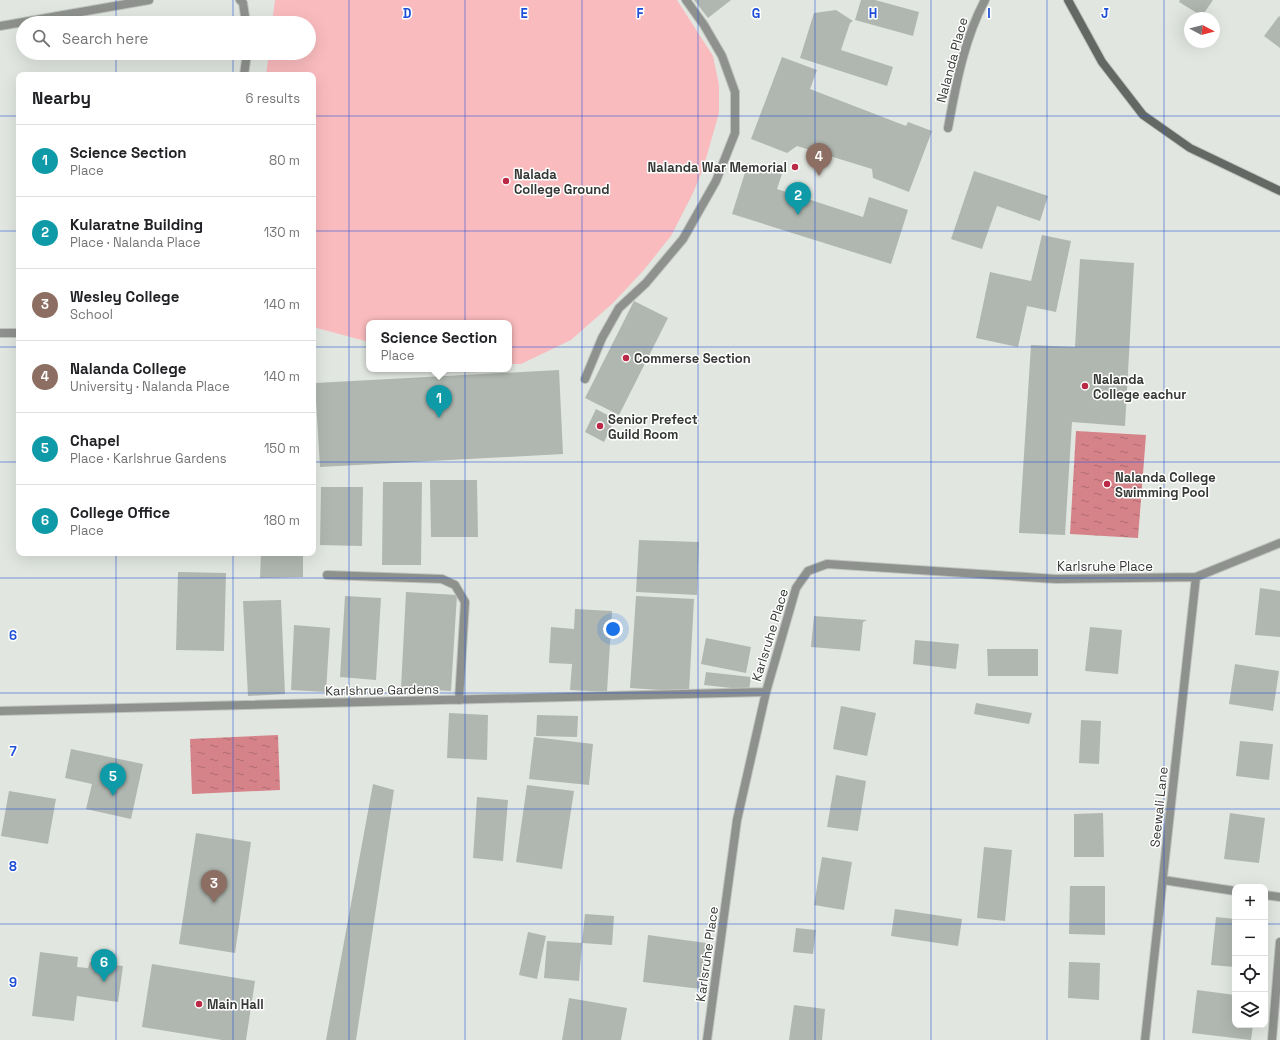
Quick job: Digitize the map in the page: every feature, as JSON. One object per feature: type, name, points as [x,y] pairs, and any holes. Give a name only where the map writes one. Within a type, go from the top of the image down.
[{"type":"main road","points":[[1068,0],[1102,62],[1143,115],[1190,148],[1280,191]]},
{"type":"street","points":[[57,16],[149,0]]},
{"type":"street","points":[[240,0],[243,3],[245,16]]},
{"type":"street","points":[[585,379],[602,338],[619,308],[646,283],[684,239],[716,181],[735,132],[735,92],[722,56],[704,25],[686,0]]},
{"type":"street","name":"Nalanda Place","points":[[948,128],[959,75],[976,16],[985,0]]},
{"type":"street","points":[[0,26],[16,23]]},
{"type":"street","points":[[244,72],[246,60]]},
{"type":"street","points":[[0,333],[16,333]]},
{"type":"street","name":"Karlsruhe Place","points":[[707,1040],[737,820],[766,692],[796,588],[808,571],[827,564],[1056,579],[1196,577],[1280,543]]},
{"type":"street","points":[[327,575],[442,579],[455,585],[465,602],[460,700]]},
{"type":"street","name":"Seewali Lane","points":[[1145,1040],[1196,577]]},
{"type":"street","name":"Karlshrue Gardens","points":[[0,711],[766,692]]},
{"type":"street","points":[[1163,880],[1232,890]]},
{"type":"street","points":[[1268,895],[1280,897]]},
{"type":"street","points":[[1272,1040],[1280,942]]},
{"type":"shaded area","name":"Nalada College Ground","points":[[275,0],[677,0],[713,56],[719,85],[719,113],[703,169],[693,193],[671,236],[643,271],[613,303],[571,340],[521,364],[512,364],[512,320],[366,320],[366,341],[316,328],[316,72],[266,72],[268,60],[316,60],[316,16],[273,16]]},
{"type":"water","name":"Nalanda College Swimming Pool","points":[[1076,431],[1146,435],[1138,538],[1070,534]]},
{"type":"water","points":[[278,735],[280,790],[192,794],[190,739]]},
{"type":"building","points":[[694,0],[731,0],[708,18]]},
{"type":"building","points":[[861,0],[875,0],[919,12],[913,36],[855,20]]},
{"type":"building","points":[[1180,0],[1213,0],[1205,12],[1195,12],[1179,2]]},
{"type":"building","points":[[836,10],[853,21],[850,23],[841,50],[893,67],[887,86],[800,58],[814,13]]},
{"type":"building","points":[[1279,16],[1280,17],[1280,48],[1264,36]]},
{"type":"building","points":[[782,57],[817,70],[810,89],[906,126],[908,122],[932,131],[909,192],[873,178],[872,169],[797,146],[787,153],[751,139]]},
{"type":"building","points":[[748,163],[782,174],[777,189],[863,217],[869,197],[908,210],[891,264],[732,214]]},
{"type":"building","points":[[974,171],[1048,196],[1040,221],[997,206],[982,249],[951,239]]},
{"type":"building","points":[[1042,235],[1071,241],[1056,312],[1027,306],[1018,347],[976,338],[990,272],[1031,281]]},
{"type":"building","points":[[1080,259],[1134,263],[1125,426],[1072,422],[1065,535],[1019,533],[1031,345],[1075,347]]},
{"type":"building","name":"Commerse Section","points":[[634,301],[668,318],[619,415],[585,398]]},
{"type":"building","points":[[559,370],[563,454],[320,467],[316,383]]},
{"type":"building","name":"Senior Prefect Guild Room","points":[[596,409],[615,419],[604,442],[585,432]]},
{"type":"building","points":[[430,480],[477,480],[478,537],[431,537]]},
{"type":"building","points":[[383,482],[422,482],[421,565],[382,565]]},
{"type":"building","points":[[321,487],[363,487],[362,546],[320,545]]},
{"type":"building","points":[[639,540],[699,542],[697,595],[636,592]]},
{"type":"building","points":[[261,556],[303,556],[303,577],[260,578]]},
{"type":"building","points":[[178,572],[226,573],[224,651],[176,650]]},
{"type":"building","points":[[1260,588],[1280,591],[1280,637],[1255,635]]},
{"type":"building","points":[[406,592],[457,595],[451,691],[401,688]]},
{"type":"building","points":[[345,596],[381,598],[376,680],[340,677]]},
{"type":"building","points":[[636,596],[694,599],[689,692],[630,688]]},
{"type":"building","points":[[281,600],[285,694],[248,696],[243,601]]},
{"type":"building","points":[[575,609],[612,611],[607,692],[570,690],[572,664],[549,663],[551,627],[574,629]]},
{"type":"building","points":[[814,616],[867,620],[863,622],[860,651],[811,647]]},
{"type":"building","points":[[294,625],[330,628],[326,692],[291,690]]},
{"type":"building","points":[[1090,627],[1122,630],[1118,674],[1085,671]]},
{"type":"building","points":[[706,638],[751,647],[746,673],[701,664]]},
{"type":"building","points":[[915,640],[959,644],[956,669],[913,664]]},
{"type":"building","points":[[987,649],[1038,649],[1038,676],[988,676]]},
{"type":"building","points":[[1235,664],[1279,671],[1273,711],[1229,704]]},
{"type":"building","points":[[706,672],[751,677],[749,690],[704,685]]},
{"type":"building","points":[[976,703],[1032,713],[1029,724],[974,714]]},
{"type":"building","points":[[841,706],[876,713],[867,756],[833,749]]},
{"type":"building","points":[[449,713],[488,715],[487,760],[447,758]]},
{"type":"building","points":[[537,715],[578,716],[577,737],[536,736]]},
{"type":"building","points":[[1081,720],[1101,721],[1099,764],[1079,763]]},
{"type":"building","points":[[534,737],[593,744],[589,785],[529,779]]},
{"type":"building","points":[[1240,741],[1273,744],[1269,780],[1236,776]]},
{"type":"building","points":[[71,749],[143,764],[131,819],[86,809],[92,784],[65,778]]},
{"type":"building","points":[[836,775],[866,781],[858,831],[827,827]]},
{"type":"building","points":[[373,784],[394,790],[356,1040],[326,1040]]},
{"type":"building","points":[[527,785],[574,791],[562,869],[516,862]]},
{"type":"building","points":[[9,791],[56,799],[48,844],[1,836]]},
{"type":"building","points":[[477,797],[508,800],[503,861],[473,858]]},
{"type":"building","points":[[1103,813],[1104,857],[1074,857],[1074,814]]},
{"type":"building","points":[[1230,813],[1265,818],[1259,863],[1224,859]]},
{"type":"building","points":[[196,833],[251,842],[235,953],[179,944]]},
{"type":"building","points":[[984,847],[1012,850],[1005,921],[977,918]]},
{"type":"building","points":[[822,857],[852,862],[844,910],[814,905]]},
{"type":"building","points":[[1070,886],[1105,886],[1105,935],[1069,934]]},
{"type":"building","points":[[895,909],[962,919],[958,946],[891,936]]},
{"type":"building","points":[[585,914],[614,916],[612,945],[582,943]]},
{"type":"building","points":[[1216,917],[1232,919],[1232,967],[1211,965]]},
{"type":"building","points":[[796,928],[816,930],[813,954],[793,952]]},
{"type":"building","points":[[528,932],[546,936],[537,979],[519,975]]},
{"type":"building","points":[[648,935],[706,943],[701,989],[643,982]]},
{"type":"building","points":[[547,941],[582,943],[579,981],[544,978]]},
{"type":"building","points":[[40,952],[78,957],[77,967],[88,968],[90,962],[123,966],[118,1002],[77,996],[74,1021],[32,1016]]},
{"type":"building","points":[[1069,962],[1100,963],[1099,1000],[1068,998]]},
{"type":"building","name":"Main Hall","points":[[152,964],[255,981],[246,1040],[222,1040],[142,1027]]},
{"type":"building","points":[[1197,990],[1232,995],[1232,1028],[1253,1028],[1251,1040],[1192,1033]]},
{"type":"building","points":[[569,998],[627,1008],[621,1040],[562,1040]]},
{"type":"building","points":[[794,1005],[825,1009],[822,1040],[789,1040]]},
{"type":"place","name":"Nalanda War Memorial","points":[[795,167]]},
{"type":"place","name":"Nalanda College","points":[[819,176]]},
{"type":"place","name":"Nalada College Ground","points":[[506,181]]},
{"type":"place","name":"Kularatne Building","points":[[798,215]]},
{"type":"place","name":"Commerse Section","points":[[626,358]]},
{"type":"place","name":"Nalanda College eachur","points":[[1085,386]]},
{"type":"place","name":"Science Section","points":[[439,418]]},
{"type":"place","name":"Senior Prefect Guild Room","points":[[600,426]]},
{"type":"place","name":"Nalanda College Swimming Pool","points":[[1107,484]]},
{"type":"place","name":"Chapel","points":[[113,796]]},
{"type":"place","name":"Wesley College","points":[[214,903]]},
{"type":"place","name":"College Office","points":[[104,982]]},
{"type":"place","name":"Main Hall","points":[[199,1004]]}]
